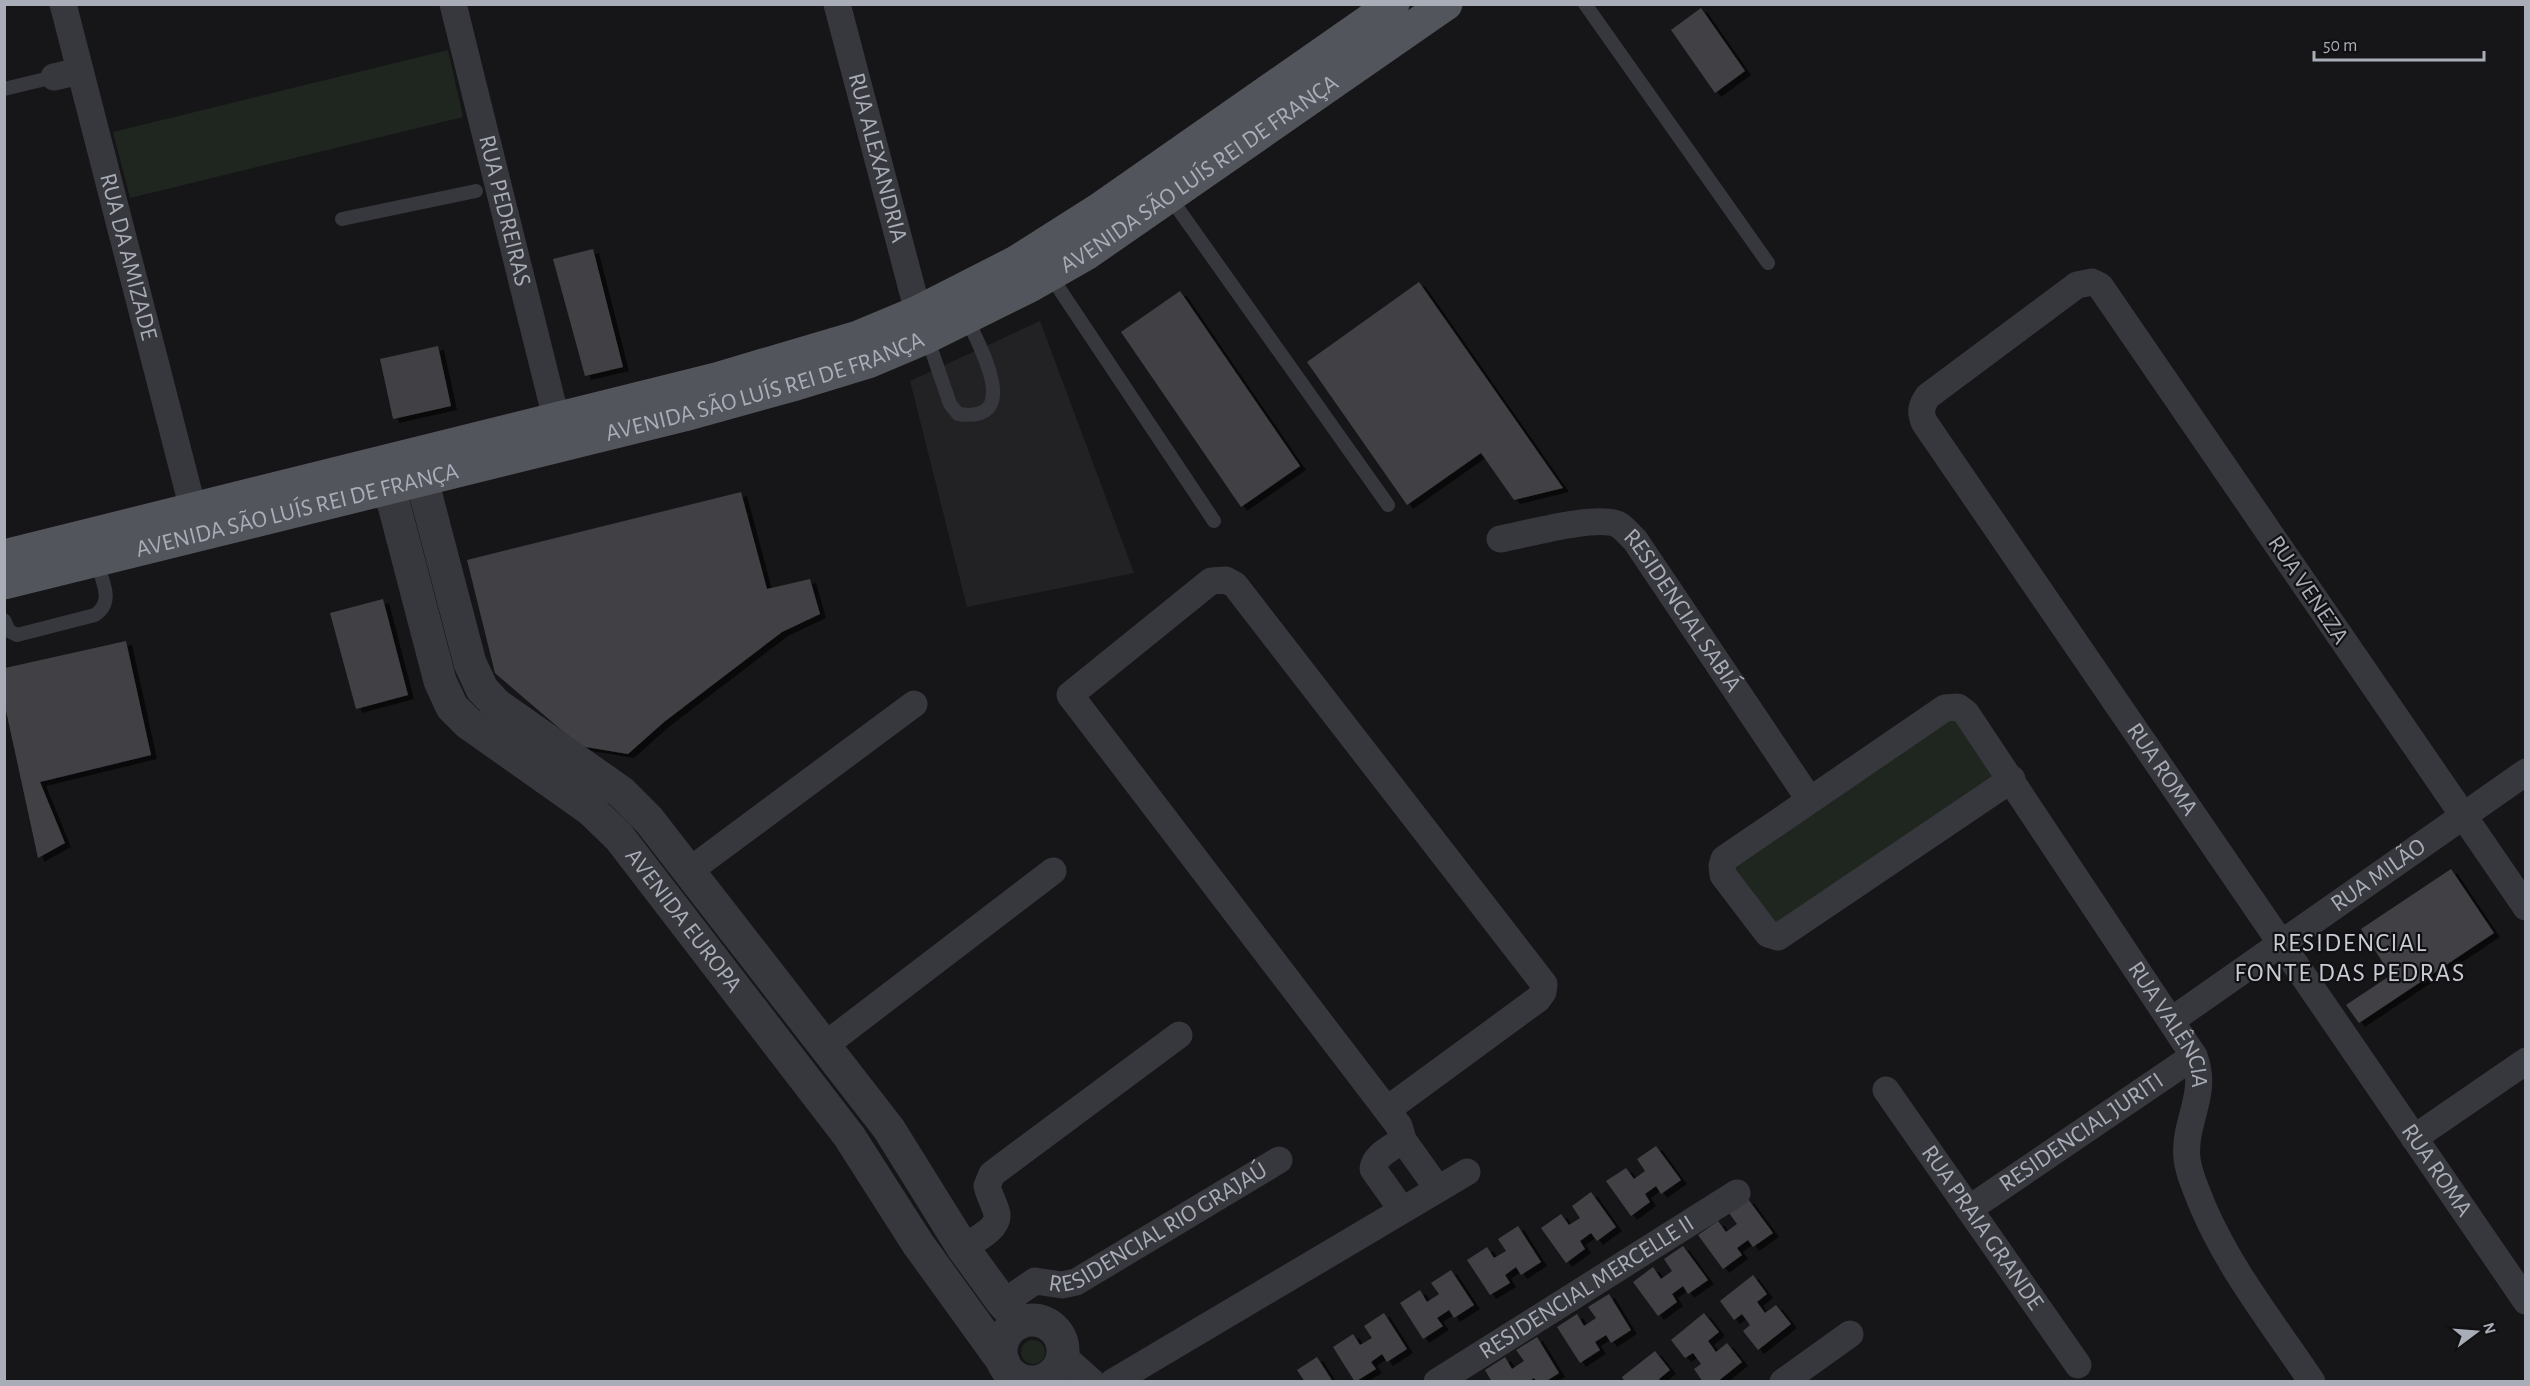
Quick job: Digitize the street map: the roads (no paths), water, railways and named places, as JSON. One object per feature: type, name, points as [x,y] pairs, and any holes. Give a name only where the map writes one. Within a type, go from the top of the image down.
[{"type":"main road","name":"AVENIDA SÃO LUÍS REI DE FRANÇA","points":[[4,556],[193,509],[413,468],[737,401],[868,362],[1016,262],[1098,210],[1393,4]]},
{"type":"main road","name":"AVENIDA SÃO LUÍS REI DE FRANÇA","points":[[4,584],[381,491],[413,468],[556,418],[791,358],[858,337],[966,317],[1050,275],[1086,254],[1446,4]]},
{"type":"street","name":"RUA DA AMIZADE","points":[[63,4],[67,74],[193,509]]},
{"type":"street","name":"RUA PEDREIRAS","points":[[453,4],[486,188],[556,418]]},
{"type":"street","name":"RUA ALEXANDRIA","points":[[837,4],[923,324]]},
{"type":"street","name":"RUA VENEZA","points":[[2086,282],[2100,286],[2526,907]]},
{"type":"street","name":"RUA ROMA","points":[[2086,282],[2077,285],[1928,396],[1922,405],[1921,413],[1924,422],[2526,1301]]},
{"type":"street","name":"AVENIDA EUROPA","points":[[413,468],[473,672],[489,697],[524,743],[619,837],[849,1136],[918,1244],[1032,1372]]},
{"type":"street","name":"AVENIDA EUROPA","points":[[381,491],[391,498],[394,505],[440,681],[447,698],[459,715],[468,723],[524,743],[636,805],[899,1143],[963,1248],[1012,1312]]},
{"type":"street","name":"RESIDENCIAL SABIÁ","points":[[1500,539],[1584,523],[1604,521],[1619,525],[1635,540],[1809,799]]},
{"type":"street","points":[[1388,1109],[1538,999],[1543,992],[1544,984],[1235,585],[1226,580],[1211,580],[1070,695],[1388,1109],[1399,1125],[1403,1140],[1438,1189]]},
{"type":"street","points":[[689,871],[914,704]]},
{"type":"street","name":"RUA VALÊNCIA","points":[[1809,799],[1945,708],[1958,707],[1971,719],[2194,1056],[2199,1069],[2200,1084],[2188,1138],[2187,1159],[2192,1182],[2217,1240],[2303,1378]]},
{"type":"street","name":"RUA MILÃO","points":[[2172,1020],[2526,772]]},
{"type":"street","points":[[1809,799],[1724,859],[1722,866],[1723,875],[1768,934],[1778,937],[2012,779]]},
{"type":"street","points":[[825,1046],[1053,871]]},
{"type":"street","points":[[963,1248],[993,1226],[996,1220],[997,1215],[987,1186],[992,1174],[1179,1035]]},
{"type":"street","name":"RESIDENCIAL JURITI","points":[[1969,1209],[2194,1056]]},
{"type":"street","points":[[2414,1138],[2526,1060]]},
{"type":"street","name":"RUA PRAIA GRANDE","points":[[1886,1090],[2078,1365]]},
{"type":"street","points":[[1402,1210],[1373,1169],[1374,1161],[1378,1157],[1403,1140]]},
{"type":"street","name":"RESIDENCIAL RIO GRAJAÚ","points":[[1012,1312],[1035,1281],[1062,1285],[1076,1282],[1279,1160]]},
{"type":"street","points":[[1113,1382],[1467,1172]]},
{"type":"street","name":"RESIDENCIAL MERCELLE II","points":[[1437,1382],[1737,1193]]},
{"type":"street","points":[[1032,1372],[1059,1335],[1052,1327],[1042,1322],[1012,1312],[1002,1343],[1032,1372],[1092,1382]]},
{"type":"street","points":[[1783,1382],[1850,1334]]},
{"type":"lane","points":[[1585,4],[1768,263]]},
{"type":"lane","points":[[4,89],[67,74]]},
{"type":"lane","points":[[342,219],[486,188]]},
{"type":"lane","points":[[1169,196],[1388,505]]},
{"type":"lane","points":[[1050,275],[1214,521]]},
{"type":"lane","points":[[923,324],[950,404],[958,414],[981,413],[989,408],[994,390],[991,376],[966,317]]},
{"type":"lane","points":[[4,620],[9,631],[17,635],[95,615],[103,610],[107,598],[96,561]]},
{"type":"district","name":"RESIDENCIAL FONTE DAS PEDRAS","points":[[2350,958]]}]
